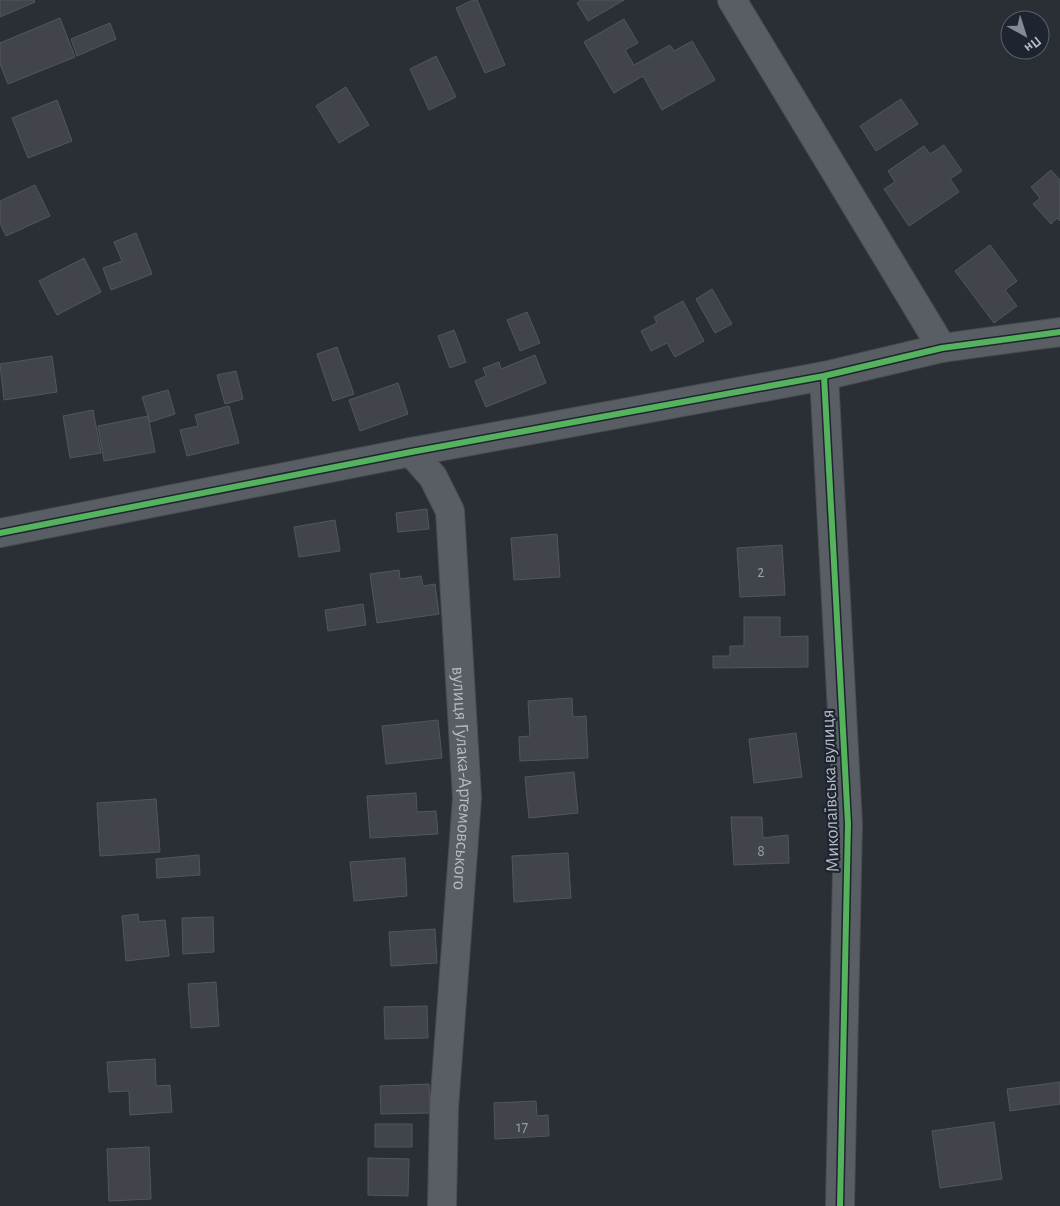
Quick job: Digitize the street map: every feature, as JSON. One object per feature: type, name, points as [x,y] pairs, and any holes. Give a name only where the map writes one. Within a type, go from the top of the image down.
[{"type":"street","points":[[732,0],[942,348]]},
{"type":"street","points":[[0,534],[411,452],[824,376],[942,348],[1060,332]]},
{"type":"street","name":"Миколаївська вулиця","points":[[824,376],[848,824],[840,1206]]},
{"type":"street","name":"вулиця Гулака-Артемовського","points":[[411,452],[433,477],[450,511],[467,798],[444,1108],[442,1206]]},
{"type":"building","points":[[0,0],[34,0],[35,2],[0,17]]},
{"type":"building","points":[[477,0],[505,65],[485,73],[456,8]]},
{"type":"building","points":[[581,0],[624,0],[588,21],[577,3]]},
{"type":"building","points":[[60,18],[75,57],[8,84],[0,64],[0,43]]},
{"type":"building","points":[[624,19],[638,43],[625,50],[634,65],[670,45],[674,51],[692,41],[715,80],[662,110],[643,76],[614,93],[584,42]]},
{"type":"building","points":[[110,23],[116,39],[77,56],[71,39]]},
{"type":"building","points":[[436,56],[456,97],[429,110],[410,69]]},
{"type":"building","points":[[346,87],[369,125],[339,143],[316,106]]},
{"type":"building","points":[[901,99],[918,124],[876,151],[860,126]]},
{"type":"building","points":[[57,100],[72,141],[28,158],[12,118]]},
{"type":"building","points":[[944,145],[962,171],[950,179],[959,192],[909,226],[884,189],[895,182],[888,171],[924,146],[930,154]]},
{"type":"building","points":[[1051,170],[1060,180],[1060,221],[1057,218],[1051,224],[1033,204],[1040,198],[1031,187]]},
{"type":"building","points":[[35,185],[50,216],[6,236],[0,223],[0,201]]},
{"type":"building","points":[[136,233],[152,274],[111,290],[103,268],[122,261],[114,242]]},
{"type":"building","points":[[990,245],[1017,281],[1005,290],[1017,306],[994,323],[955,271]]},
{"type":"building","points":[[84,258],[101,292],[57,315],[39,281]]},
{"type":"building","points":[[712,289],[732,324],[715,333],[696,299]]},
{"type":"building","points":[[683,301],[704,341],[675,357],[667,343],[651,351],[641,331],[657,323],[654,317]]},
{"type":"building","points":[[527,312],[540,343],[520,351],[507,320]]},
{"type":"building","points":[[454,330],[466,362],[450,368],[438,336]]},
{"type":"building","points":[[337,347],[354,394],[333,401],[317,354]]},
{"type":"building","points":[[535,355],[546,383],[486,407],[475,381],[486,376],[483,368],[499,362],[501,369]]},
{"type":"building","points":[[52,356],[57,392],[4,400],[0,364]]},
{"type":"building","points":[[236,371],[243,399],[225,404],[217,375]]},
{"type":"building","points":[[398,383],[408,414],[360,431],[349,400]]},
{"type":"building","points":[[168,390],[175,414],[150,422],[142,397]]},
{"type":"building","points":[[229,406],[239,443],[187,456],[180,430],[198,426],[195,415]]},
{"type":"building","points":[[93,410],[101,453],[70,458],[63,416]]},
{"type":"building","points":[[148,416],[155,452],[104,461],[98,426]]},
{"type":"building","points":[[427,509],[429,529],[398,532],[396,513]]},
{"type":"building","points":[[335,520],[340,551],[299,557],[294,527]]},
{"type":"building","points":[[557,534],[560,577],[514,580],[511,538]]},
{"type":"building","points":[[782,545],[785,595],[740,597],[737,548]]},
{"type":"building","points":[[399,570],[400,579],[421,576],[423,586],[435,584],[439,614],[377,623],[370,574]]},
{"type":"building","points":[[363,604],[366,625],[328,631],[325,610]]},
{"type":"building","points":[[744,617],[780,617],[780,637],[808,636],[808,667],[713,668],[713,656],[730,656],[730,646],[744,646]]},
{"type":"building","points":[[572,698],[573,717],[586,716],[588,758],[520,761],[519,737],[530,736],[528,701]]},
{"type":"building","points":[[438,720],[442,758],[386,764],[382,726]]},
{"type":"building","points":[[796,733],[802,777],[754,783],[749,739]]},
{"type":"building","points":[[574,772],[578,813],[529,818],[525,777]]},
{"type":"building","points":[[416,793],[417,812],[436,811],[438,834],[370,838],[367,796]]},
{"type":"building","points":[[156,799],[160,852],[100,856],[97,803]]},
{"type":"building","points":[[731,817],[762,817],[763,838],[788,835],[789,863],[734,865]]},
{"type":"building","points":[[568,853],[571,898],[514,902],[512,856]]},
{"type":"building","points":[[199,855],[200,875],[157,878],[156,859]]},
{"type":"building","points":[[405,858],[407,896],[354,901],[350,862]]},
{"type":"building","points":[[138,914],[139,922],[165,920],[169,956],[126,961],[122,916]]},
{"type":"building","points":[[213,917],[214,952],[183,954],[182,918]]},
{"type":"building","points":[[435,929],[437,963],[391,966],[389,932]]},
{"type":"building","points":[[216,982],[219,1026],[191,1028],[188,984]]},
{"type":"building","points":[[427,1006],[428,1038],[385,1039],[384,1007]]},
{"type":"building","points":[[155,1059],[156,1086],[170,1085],[172,1112],[130,1115],[129,1091],[109,1092],[107,1062]]},
{"type":"building","points":[[1060,1082],[1060,1104],[1010,1111],[1007,1089]]},
{"type":"building","points":[[429,1084],[430,1113],[381,1114],[380,1086]]},
{"type":"building","points":[[536,1101],[537,1116],[548,1115],[549,1136],[495,1139],[494,1103]]},
{"type":"building","points":[[994,1122],[1002,1179],[940,1188],[932,1131]]},
{"type":"building","points":[[375,1124],[412,1124],[412,1147],[375,1147]]},
{"type":"building","points":[[149,1147],[151,1199],[109,1201],[107,1149]]},
{"type":"building","points":[[368,1158],[409,1159],[408,1196],[368,1195]]},
{"type":"cycle path","points":[[0,533],[411,452],[824,376],[942,348],[1060,332]]},
{"type":"cycle path","points":[[824,376],[848,824],[840,1206]]}]
